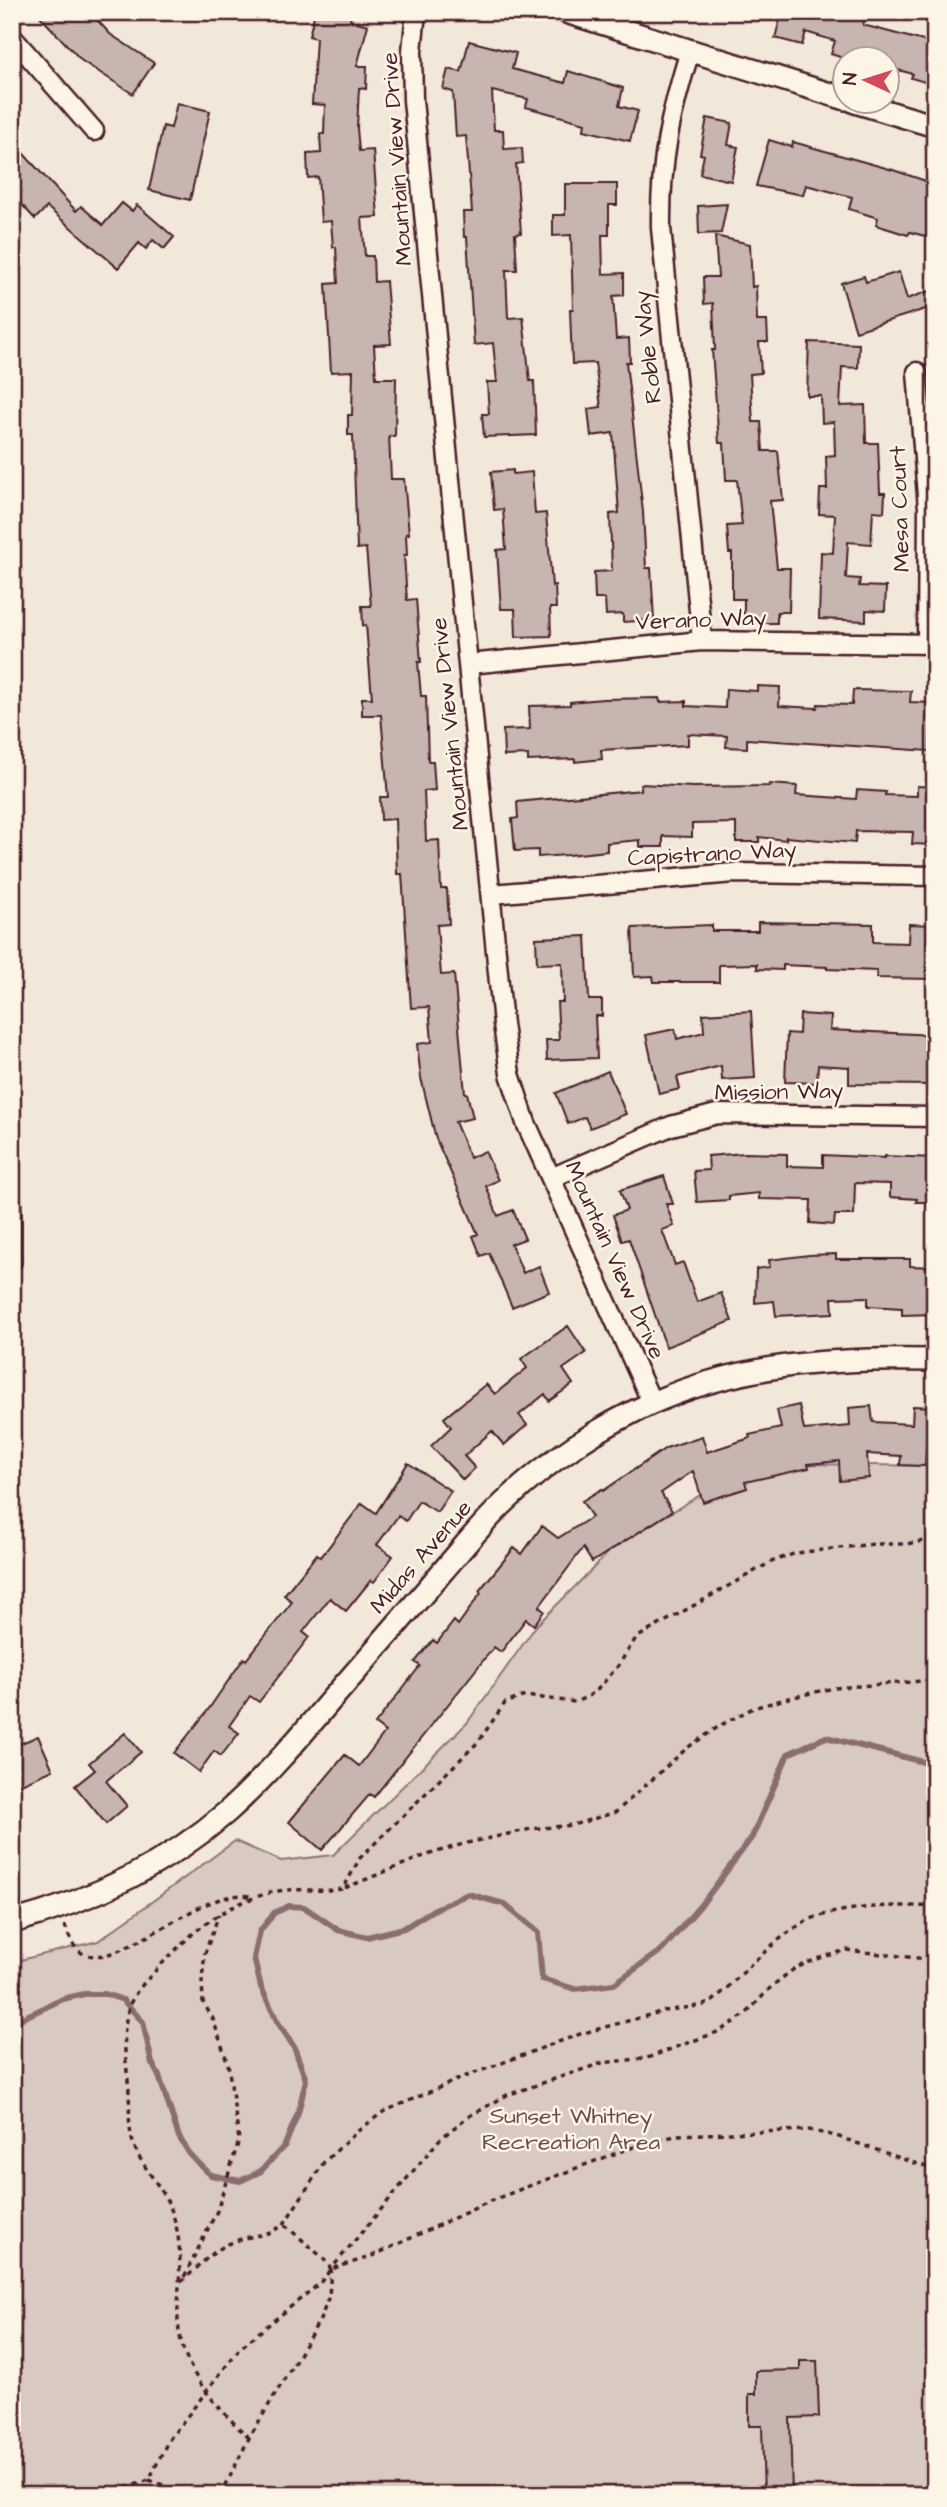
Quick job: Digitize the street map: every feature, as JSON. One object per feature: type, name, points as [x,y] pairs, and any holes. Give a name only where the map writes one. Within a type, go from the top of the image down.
[{"type":"street","name":"Mountain View Drive","points":[[416,12],[412,51],[413,100],[503,1024],[510,1073],[526,1123],[652,1403]]},
{"type":"street","points":[[566,12],[832,95]]},
{"type":"street","points":[[12,37],[94,131]]},
{"type":"street","name":"Roble Way","points":[[690,51],[664,149],[660,185],[661,228],[702,641]]},
{"type":"street","points":[[902,116],[935,126]]},
{"type":"street","name":"Mesa Court","points":[[917,372],[928,508],[931,644]]},
{"type":"street","name":"Verano Way","points":[[469,664],[702,641],[931,644]]},
{"type":"street","name":"Capistrano Way","points":[[492,894],[734,873],[935,876]]},
{"type":"street","name":"Mission Way","points":[[551,1178],[671,1126],[717,1114],[935,1117]]},
{"type":"street","name":"Midas Avenue","points":[[12,1922],[59,1908],[144,1870],[226,1812],[271,1770],[506,1501],[529,1480],[576,1447],[652,1403],[735,1375],[797,1363],[857,1359],[935,1360]]},
{"type":"lane","points":[[12,1178],[17,1207],[13,1227],[16,1263]]},
{"type":"path","points":[[343,1889],[360,1858],[478,1742],[506,1703],[525,1696],[575,1702],[589,1696],[618,1666],[636,1638],[771,1562],[796,1553],[935,1539]]},
{"type":"path","points":[[249,2438],[206,2393],[188,2364],[179,2335],[181,2282],[174,2217],[166,2196],[136,2153],[131,2137],[123,2046],[131,2002],[140,1988],[184,1940],[219,1914],[257,1897],[292,1890],[327,1892],[343,1889],[424,1856],[463,1844],[531,1829],[573,1825],[616,1812],[687,1748],[753,1708],[834,1688],[935,1680]]},
{"type":"path","points":[[59,1908],[77,1949],[90,1955],[101,1955],[119,1950],[215,1900],[234,1895],[257,1897]]},
{"type":"path","points":[[181,2282],[211,2254],[231,2242],[276,2231],[284,2224],[324,2162],[383,2112],[464,2077],[580,2034],[713,2001],[781,1939],[807,1920],[876,1907],[935,1907]]},
{"type":"path","points":[[181,2282],[217,2211],[237,2150],[237,2124],[228,2064],[213,2019],[203,2002],[205,1953],[219,1914]]},
{"type":"path","points":[[149,2480],[168,2441],[240,2348],[320,2283],[440,2140],[466,2118],[507,2095],[602,2063],[647,2058],[720,2031],[746,2014],[773,1985],[794,1969],[814,1960],[846,1950],[935,1960]]},
{"type":"path","points":[[331,2269],[370,2258],[495,2199],[627,2149],[678,2135],[809,2130],[836,2136],[935,2170]]},
{"type":"path","points":[[221,2495],[249,2438],[321,2318],[329,2296],[331,2269],[323,2258],[284,2224]]},
{"type":"path","points":[[106,2495],[149,2480],[166,2486],[176,2495]]},
{"type":"green space","name":"Sunset Whitney Recreation Area","points":[[805,1464],[935,1466],[935,2495],[12,2495],[12,1962],[98,1941],[235,1841],[281,1861],[333,1855],[467,1723],[536,1626],[614,1547],[702,1494]]},
{"type":"building","points":[[36,12],[90,12],[110,34],[154,63],[133,94],[82,61]]},
{"type":"building","points":[[315,12],[352,12],[350,20],[368,25],[357,66],[367,66],[366,89],[359,88],[357,128],[359,151],[373,150],[378,217],[362,218],[365,256],[373,256],[374,282],[386,281],[391,344],[374,345],[376,378],[396,378],[395,436],[389,436],[391,479],[404,479],[409,534],[406,534],[407,555],[404,555],[407,600],[416,599],[421,696],[426,696],[428,761],[433,761],[435,790],[424,791],[426,841],[439,840],[441,889],[447,889],[449,924],[437,925],[441,975],[454,974],[465,1093],[473,1118],[455,1122],[470,1158],[485,1151],[498,1180],[486,1186],[498,1216],[513,1210],[525,1239],[511,1244],[523,1273],[539,1266],[549,1292],[512,1307],[489,1253],[481,1256],[473,1236],[478,1234],[436,1139],[421,1078],[417,1044],[432,1042],[429,1007],[411,1008],[402,874],[397,874],[395,819],[381,820],[380,797],[388,797],[381,715],[362,715],[362,698],[372,698],[362,606],[371,606],[366,548],[357,549],[353,435],[348,435],[348,415],[352,415],[353,371],[331,372],[326,284],[338,283],[336,247],[333,247],[331,221],[321,222],[318,177],[308,178],[307,154],[321,153],[320,134],[324,134],[325,105],[312,104],[316,38],[309,36]]},
{"type":"building","points":[[782,12],[867,12],[863,25],[935,44],[935,85],[911,78],[913,74],[902,71],[902,46],[833,46],[835,41],[806,32],[802,45],[775,38]]},
{"type":"building","points":[[469,41],[516,53],[512,69],[565,83],[568,71],[623,88],[619,106],[638,111],[630,141],[584,130],[585,123],[526,107],[528,99],[492,91],[494,130],[503,130],[504,149],[522,148],[523,163],[516,164],[521,233],[515,234],[517,270],[506,270],[508,318],[523,317],[530,381],[534,381],[536,435],[484,437],[482,414],[489,414],[487,382],[497,382],[493,343],[474,345],[463,212],[472,212],[466,136],[456,137],[453,92],[443,89],[448,69],[461,72]]},
{"type":"building","points":[[177,103],[210,111],[190,200],[149,190],[163,126],[171,128]]},
{"type":"building","points":[[707,118],[732,123],[728,145],[738,147],[731,181],[700,174],[704,155],[700,154]]},
{"type":"building","points":[[769,140],[792,147],[793,142],[935,184],[935,228],[932,238],[910,232],[908,235],[876,225],[878,218],[849,209],[852,197],[806,185],[803,195],[756,186]]},
{"type":"building","points":[[12,141],[76,211],[81,206],[103,225],[122,203],[132,211],[137,205],[174,237],[164,249],[153,240],[146,249],[139,243],[118,268],[47,207],[35,219],[12,194]]},
{"type":"building","points":[[565,184],[617,184],[617,205],[609,205],[609,235],[602,235],[603,274],[624,273],[624,295],[613,296],[616,339],[629,338],[630,362],[626,362],[643,512],[646,568],[651,568],[654,620],[623,622],[623,614],[606,615],[605,599],[595,599],[594,572],[612,571],[610,514],[619,513],[613,433],[591,436],[588,409],[601,407],[595,363],[572,364],[571,235],[553,236],[553,215],[565,215]]},
{"type":"building","points":[[727,204],[721,233],[699,234],[698,206]]},
{"type":"building","points":[[715,236],[750,244],[752,287],[756,286],[757,321],[767,321],[768,342],[759,342],[761,373],[750,374],[753,422],[761,422],[763,451],[778,451],[783,500],[770,501],[777,568],[790,568],[789,612],[777,612],[777,623],[744,623],[744,599],[732,599],[732,553],[729,553],[727,526],[742,525],[737,480],[726,480],[724,443],[719,443],[712,350],[715,350],[713,303],[704,304],[703,277],[718,277]]},
{"type":"building","points":[[899,272],[907,299],[935,289],[935,306],[856,331],[841,283],[864,276],[866,282]]},
{"type":"building","points":[[809,342],[859,344],[858,368],[842,367],[840,406],[865,405],[866,443],[878,443],[880,493],[885,493],[884,512],[873,511],[871,544],[848,542],[846,578],[860,579],[859,586],[886,587],[885,611],[866,610],[866,621],[819,619],[821,552],[833,553],[835,515],[819,514],[820,489],[827,489],[826,456],[835,455],[834,422],[822,423],[821,396],[807,396]]},
{"type":"building","points":[[513,470],[513,474],[532,472],[535,514],[546,513],[556,608],[550,608],[551,636],[516,637],[515,609],[501,609],[497,550],[506,549],[503,509],[494,510],[491,472]]},
{"type":"building","points":[[757,686],[780,687],[779,706],[817,708],[818,704],[852,705],[853,690],[911,691],[910,702],[932,703],[930,751],[747,739],[747,748],[726,747],[727,736],[688,734],[688,745],[601,750],[602,759],[575,762],[575,759],[528,761],[528,755],[504,756],[503,730],[530,729],[529,706],[570,705],[570,702],[603,699],[659,698],[660,702],[686,701],[686,706],[725,708],[726,689],[757,691]]},
{"type":"building","points":[[641,784],[693,787],[769,784],[797,786],[796,795],[856,799],[857,790],[886,792],[885,795],[917,796],[917,786],[935,787],[935,845],[912,844],[913,832],[856,831],[855,843],[786,837],[786,840],[759,837],[759,842],[736,842],[736,823],[692,824],[692,837],[663,836],[663,847],[640,847],[640,840],[607,843],[607,851],[568,855],[538,857],[538,850],[515,851],[512,819],[518,818],[517,802],[641,790]]},
{"type":"building","points":[[758,922],[873,924],[873,942],[908,943],[909,924],[934,925],[932,979],[877,978],[877,971],[827,967],[783,965],[783,970],[757,969],[757,964],[719,965],[719,982],[654,982],[653,976],[634,977],[632,928],[712,925],[712,931],[758,931]]},
{"type":"building","points":[[586,936],[589,1000],[602,1000],[602,1016],[595,1016],[597,1058],[547,1060],[546,1040],[559,1040],[557,1002],[563,1002],[562,963],[537,964],[536,938]]},
{"type":"building","points":[[751,1011],[755,1078],[722,1080],[721,1066],[677,1077],[680,1089],[659,1094],[646,1035],[675,1029],[677,1039],[704,1032],[703,1014]]},
{"type":"building","points":[[800,1014],[831,1016],[830,1030],[935,1035],[935,1074],[931,1074],[931,1085],[849,1084],[849,1067],[818,1065],[817,1083],[785,1082],[787,1033],[799,1034]]},
{"type":"building","points":[[608,1071],[626,1114],[590,1128],[585,1117],[568,1124],[556,1093]]},
{"type":"building","points":[[787,1154],[787,1166],[823,1167],[823,1155],[935,1158],[935,1202],[890,1197],[890,1184],[855,1183],[854,1215],[835,1215],[834,1225],[810,1223],[811,1200],[759,1199],[759,1193],[729,1196],[729,1200],[697,1202],[694,1171],[709,1170],[708,1156]]},
{"type":"building","points":[[664,1176],[673,1204],[666,1204],[674,1226],[662,1230],[675,1265],[683,1262],[697,1302],[721,1293],[732,1321],[666,1347],[629,1239],[622,1241],[613,1215],[627,1210],[620,1190]]},
{"type":"building","points":[[836,1254],[836,1259],[910,1259],[910,1266],[935,1267],[935,1314],[902,1315],[902,1308],[868,1306],[868,1297],[832,1298],[833,1313],[776,1316],[774,1301],[755,1303],[756,1269],[770,1267],[769,1260]]},
{"type":"building","points":[[568,1326],[586,1353],[563,1369],[573,1384],[549,1401],[545,1394],[519,1415],[527,1425],[504,1445],[492,1431],[464,1456],[475,1468],[463,1480],[431,1446],[451,1427],[444,1418],[486,1384],[495,1394],[527,1368],[521,1359]]},
{"type":"building","points":[[799,1405],[804,1430],[850,1426],[849,1408],[871,1406],[873,1422],[912,1424],[913,1406],[935,1407],[935,1434],[927,1434],[925,1466],[900,1465],[901,1456],[867,1454],[869,1478],[840,1481],[839,1461],[808,1464],[809,1468],[745,1482],[747,1488],[703,1502],[693,1471],[661,1493],[672,1511],[592,1562],[583,1548],[539,1607],[544,1611],[534,1625],[526,1619],[501,1652],[494,1647],[374,1797],[370,1794],[322,1850],[289,1822],[345,1755],[359,1766],[385,1732],[375,1724],[420,1666],[415,1662],[433,1640],[437,1643],[454,1621],[458,1625],[481,1593],[479,1591],[514,1548],[522,1554],[542,1526],[558,1538],[592,1517],[582,1501],[602,1489],[603,1491],[666,1448],[702,1436],[707,1452],[750,1438],[749,1435],[781,1428],[777,1410]]},
{"type":"building","points":[[408,1463],[451,1491],[437,1512],[419,1501],[406,1521],[398,1516],[377,1545],[393,1556],[374,1582],[371,1580],[346,1611],[330,1598],[303,1632],[309,1637],[259,1702],[250,1696],[229,1726],[239,1733],[221,1756],[214,1751],[199,1772],[174,1753],[244,1658],[246,1660],[292,1602],[284,1595],[317,1554],[321,1557],[362,1503],[376,1513]]},
{"type":"building","points":[[125,1733],[141,1752],[106,1781],[127,1806],[106,1824],[75,1786],[95,1770],[89,1763]]},
{"type":"building","points":[[38,1736],[53,1770],[12,1788],[12,1747]]},
{"type":"building","points":[[800,2361],[817,2361],[819,2417],[790,2418],[792,2495],[764,2495],[762,2426],[749,2426],[749,2394],[756,2394],[756,2371],[800,2370]]},
{"type":"waterway","points":[[12,2025],[63,1999],[84,1994],[105,1994],[123,2000],[143,2022],[152,2063],[159,2076],[179,2137],[191,2156],[211,2175],[240,2181],[261,2171],[285,2145],[298,2113],[306,2080],[294,2047],[277,2021],[261,1987],[254,1958],[260,1931],[274,1913],[289,1906],[304,1907],[338,1930],[367,1937],[404,1928],[433,1910],[468,1894],[504,1904],[538,1932],[542,1979],[575,1989],[614,1984],[663,1949],[705,1900],[752,1837],[788,1754],[826,1737],[935,1765]]}]
